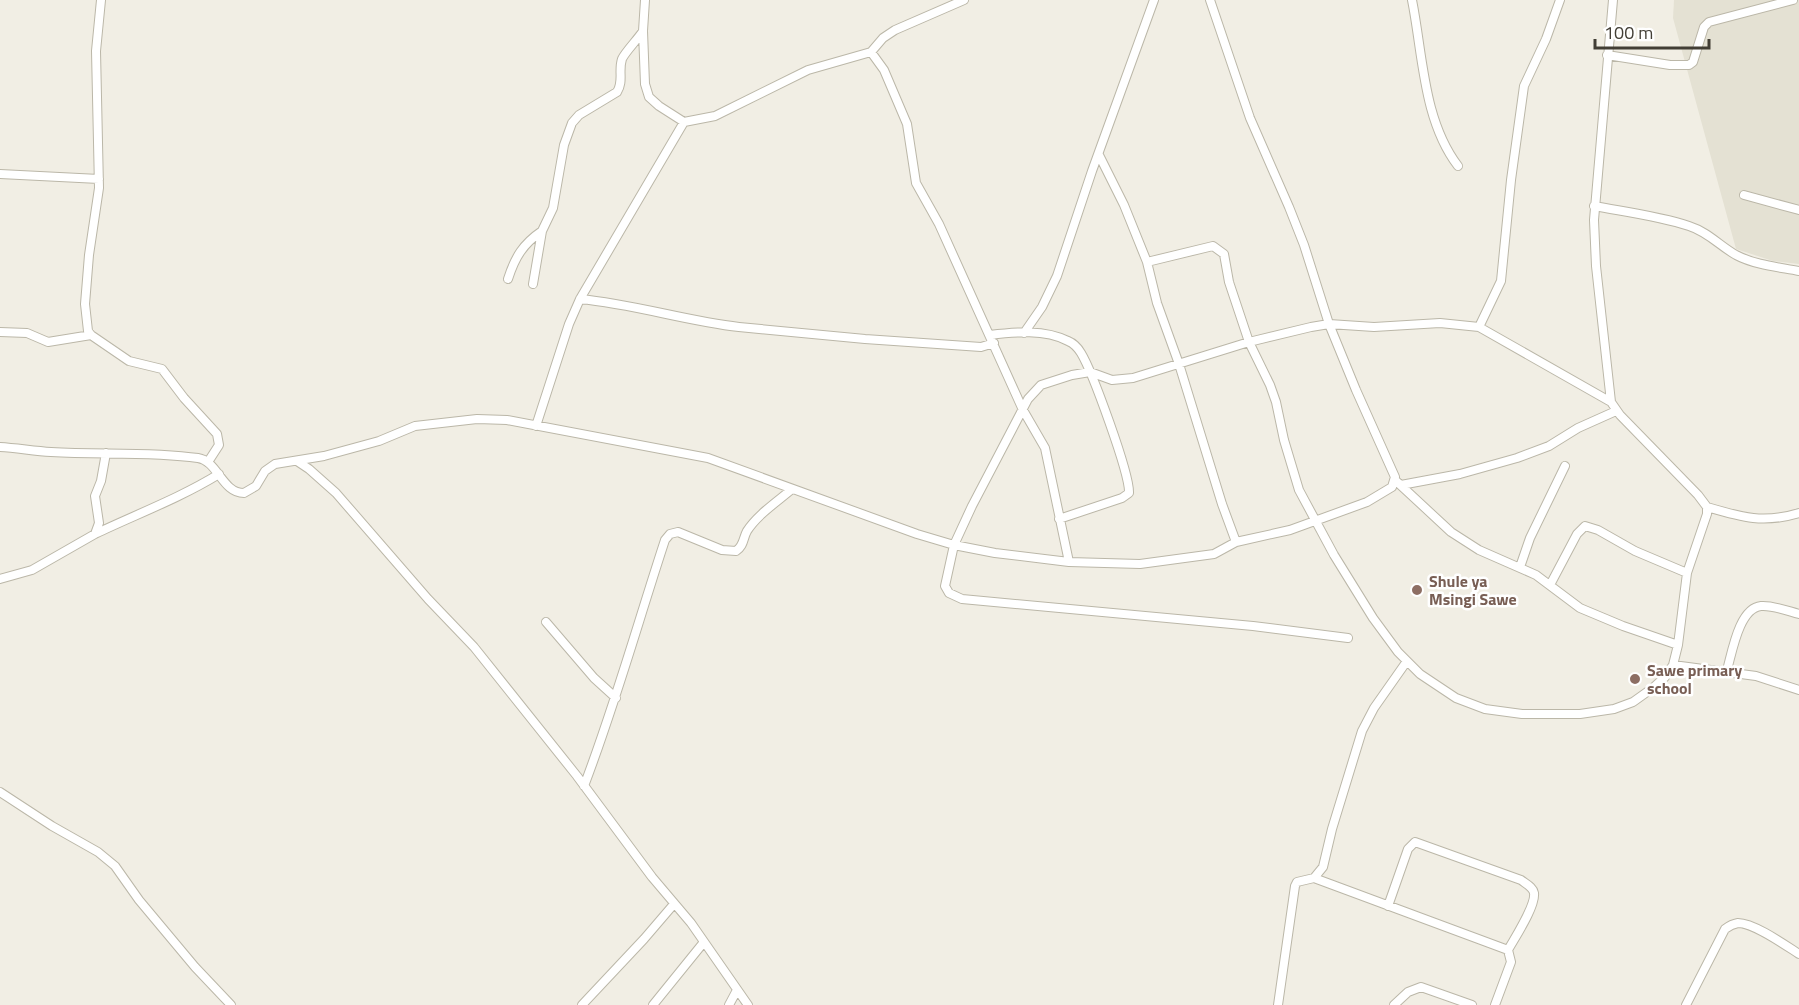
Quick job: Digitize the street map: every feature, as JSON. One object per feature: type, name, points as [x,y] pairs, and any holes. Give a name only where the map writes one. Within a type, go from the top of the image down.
[{"type":"street","points":[[101,0],[96,51],[99,179],[85,304],[88,331],[129,361],[162,369],[184,398],[218,434],[219,445],[208,462]]},
{"type":"street","points":[[645,0],[645,84],[649,97],[684,122],[715,116],[808,70],[871,52],[883,38],[894,30],[964,0]]},
{"type":"street","points":[[1024,333],[1042,307],[1057,276],[1154,0]]},
{"type":"street","points":[[1210,0],[1250,118],[1300,235],[1329,324],[1398,483],[1451,532],[1479,550],[1520,567],[1550,585],[1580,608],[1678,645]]},
{"type":"street","points":[[1412,0],[1433,116],[1446,151],[1458,166]]},
{"type":"street","points":[[1479,327],[1501,281],[1511,180],[1524,86],[1546,39],[1560,0]]},
{"type":"street","points":[[1613,0],[1594,206],[1596,266],[1611,402],[1616,411],[1707,507],[1738,517],[1763,520],[1799,513]]},
{"type":"street","points":[[1607,56],[1670,65],[1689,65],[1693,62],[1704,27],[1709,22],[1769,4],[1793,0]]},
{"type":"street","points":[[533,284],[542,231],[553,208],[564,145],[572,123],[579,115],[617,92],[621,87],[622,60],[644,31]]},
{"type":"street","points":[[871,52],[884,70],[907,124],[916,183],[939,224],[1023,410],[1046,448],[1068,562]]},
{"type":"street","points":[[536,426],[566,333],[580,299],[684,122]]},
{"type":"street","points":[[1099,155],[1124,205],[1147,262],[1157,303],[1179,364],[1236,543]]},
{"type":"street","points":[[0,174],[99,179]]},
{"type":"street","points":[[1744,195],[1799,210]]},
{"type":"street","points":[[1594,206],[1661,218],[1689,226],[1704,232],[1747,260],[1799,271]]},
{"type":"street","points":[[508,279],[518,252],[527,241],[542,231]]},
{"type":"street","points":[[1147,262],[1213,246],[1224,254],[1229,282],[1249,342],[1270,385],[1299,490],[1373,618],[1398,652],[1420,674],[1456,698],[1485,709],[1522,714],[1580,714],[1614,709],[1632,702],[1654,687],[1665,677],[1673,664],[1678,645],[1687,573],[1704,524],[1707,507]]},
{"type":"street","points":[[580,299],[718,325],[865,339],[981,347],[992,339],[1024,333],[1041,333],[1068,341],[1079,350],[1090,372],[1117,446],[1129,493],[1122,498],[1059,519]]},
{"type":"street","points":[[1348,638],[1253,626],[962,599],[949,593],[945,586],[954,545],[1028,399],[1041,385],[1072,375],[1090,372],[1112,380],[1122,380],[1249,342],[1329,324],[1374,327],[1440,323],[1479,327],[1611,402]]},
{"type":"street","points":[[0,332],[27,333],[48,342],[91,335]]},
{"type":"street","points":[[0,447],[50,452],[173,455],[200,458],[208,462],[234,490],[244,493],[256,486],[269,467],[379,441],[415,426],[477,419],[507,420],[708,458],[916,534],[954,545],[994,553],[1068,562],[1140,564],[1185,560],[1214,554],[1236,543],[1316,521],[1378,497],[1398,483],[1460,474],[1516,458],[1549,446],[1578,428],[1616,411]]},
{"type":"street","points":[[95,534],[99,523],[95,496],[101,481],[106,453]]},
{"type":"street","points":[[297,461],[320,477],[336,493],[428,599],[474,647],[704,942],[748,1005]]},
{"type":"street","points":[[1520,567],[1530,538],[1565,466]]},
{"type":"street","points":[[0,579],[32,570],[95,534],[182,495],[219,474]]},
{"type":"street","points":[[584,786],[608,724],[665,540],[670,534],[678,531],[722,550],[736,551],[742,547],[746,533],[753,523],[792,489]]},
{"type":"street","points":[[1550,585],[1576,534],[1585,526],[1598,530],[1635,551],[1687,573]]},
{"type":"street","points":[[1727,670],[1743,619],[1752,609],[1762,606],[1799,614]]},
{"type":"street","points":[[546,622],[594,678],[616,698]]},
{"type":"street","points":[[1314,878],[1323,867],[1332,829],[1362,731],[1374,708],[1407,661]]},
{"type":"street","points":[[1673,664],[1727,670],[1773,680],[1799,690]]},
{"type":"street","points":[[0,792],[52,826],[98,852],[115,866],[139,900],[231,1005]]},
{"type":"street","points":[[1388,906],[1408,849],[1411,843],[1415,842],[1521,880],[1530,886],[1534,897],[1508,951],[1511,962],[1495,1005]]},
{"type":"street","points":[[1278,1005],[1293,892],[1297,882],[1314,878],[1508,951]]},
{"type":"street","points":[[582,1005],[644,939],[674,903]]},
{"type":"street","points":[[1686,1005],[1725,929],[1730,925],[1736,923],[1750,927],[1799,954]]},
{"type":"street","points":[[653,1005],[704,942]]},
{"type":"street","points":[[1394,1005],[1408,992],[1422,987],[1472,1005]]},
{"type":"street","points":[[729,1005],[737,990]]},
{"type":"shaded area","points":[[1674,0],[1799,0],[1799,264],[1773,261],[1736,249],[1673,18]]},
{"type":"place","name":"Shule ya Msingi Sawe","points":[[1417,590]]},
{"type":"place","name":"Sawe primary school","points":[[1635,679]]}]
